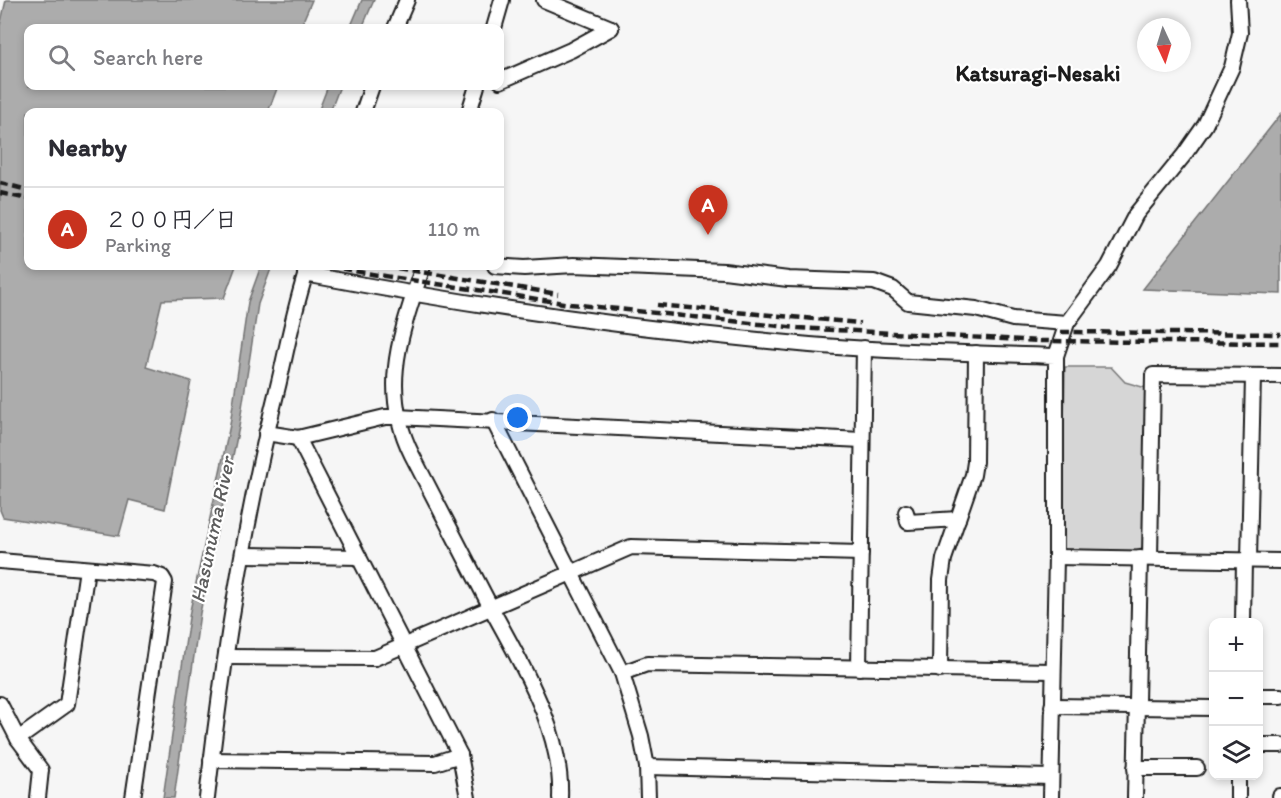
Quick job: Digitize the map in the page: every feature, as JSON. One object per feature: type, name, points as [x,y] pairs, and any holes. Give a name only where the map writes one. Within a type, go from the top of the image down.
[{"type":"street","points":[[397,24],[407,0]]},
{"type":"street","points":[[495,24],[502,0]]},
{"type":"street","points":[[504,79],[571,50],[611,28],[544,0]]},
{"type":"street","points":[[1051,798],[1056,557],[1056,356],[1067,323],[1109,266],[1136,214],[1205,125],[1232,68],[1240,33],[1238,0]]},
{"type":"street","points":[[364,108],[371,90]]},
{"type":"street","points":[[471,108],[479,90]]},
{"type":"street","points":[[504,267],[524,268],[574,265],[724,271],[788,279],[874,282],[892,289],[908,302],[976,309],[1013,319],[1067,323]]},
{"type":"street","points":[[207,798],[226,657],[266,433],[307,270],[414,295],[580,321],[810,345],[1056,356]]},
{"type":"street","points":[[422,270],[396,365],[394,386],[397,417],[412,455],[537,699],[557,765],[560,798]]},
{"type":"street","points":[[859,668],[864,348]]},
{"type":"street","points":[[940,670],[941,580],[944,559],[973,475],[975,462],[976,353]]},
{"type":"street","points":[[1135,798],[1137,707],[1153,375],[1281,376]]},
{"type":"street","points":[[1243,618],[1253,376]]},
{"type":"street","points":[[266,433],[298,438],[385,417],[397,417],[862,440]]},
{"type":"street","points":[[493,420],[622,674],[636,718],[647,767],[648,798]]},
{"type":"street","points":[[298,438],[460,755],[468,798]]},
{"type":"street","points":[[906,512],[908,522],[958,519]]},
{"type":"street","points":[[226,657],[375,658],[631,548],[861,553]]},
{"type":"street","points":[[243,555],[359,557]]},
{"type":"street","points":[[1056,557],[1281,561]]},
{"type":"street","points":[[0,561],[162,576],[165,582],[133,798]]},
{"type":"street","points":[[18,739],[67,704],[87,568]]},
{"type":"street","points":[[622,674],[647,664],[1053,671]]},
{"type":"street","points":[[1263,696],[1281,696]]},
{"type":"street","points":[[0,704],[18,739],[41,770],[38,798]]},
{"type":"street","points":[[1052,706],[1209,708]]},
{"type":"street","points":[[1263,745],[1281,745]]},
{"type":"street","points":[[211,760],[435,763],[460,755]]},
{"type":"street","points":[[647,767],[1051,777]]},
{"type":"street","points":[[1135,768],[1197,768]]},
{"type":"street","points":[[1238,780],[1238,798]]},
{"type":"shaded area","points":[[1065,367],[1111,367],[1125,382],[1146,388],[1143,546],[1138,552],[1062,551]]},
{"type":"water","points":[[6,0],[312,0],[302,24],[24,24],[24,90],[276,90],[270,108],[24,108],[24,270],[234,270],[224,298],[162,300],[146,367],[191,381],[165,509],[129,500],[119,536],[3,517],[0,510],[0,26]]},
{"type":"water","points":[[362,0],[374,0],[364,24],[352,24]]},
{"type":"water","points":[[326,90],[338,90],[332,108],[320,108]]},
{"type":"water","points":[[1281,114],[1281,294],[1143,289]]},
{"type":"water","name":"Hasunuma River","points":[[260,270],[271,270],[258,304],[239,427],[200,613],[174,798],[163,798],[190,611],[230,425],[248,302]]},
{"type":"railway","points":[[0,183],[24,189]]},
{"type":"railway","points":[[0,193],[24,198]]},
{"type":"railway","points":[[350,270],[570,304],[798,328],[1040,341],[1281,343]]},
{"type":"railway","points":[[409,270],[558,294]]},
{"type":"railway","points":[[657,305],[860,323]]},
{"type":"railway","points":[[1061,332],[1281,334]]},
{"type":"place","name":"２００円／日","points":[[708,235]]},
{"type":"district","name":"Katsuragi-Nesaki","points":[[1038,73]]}]
